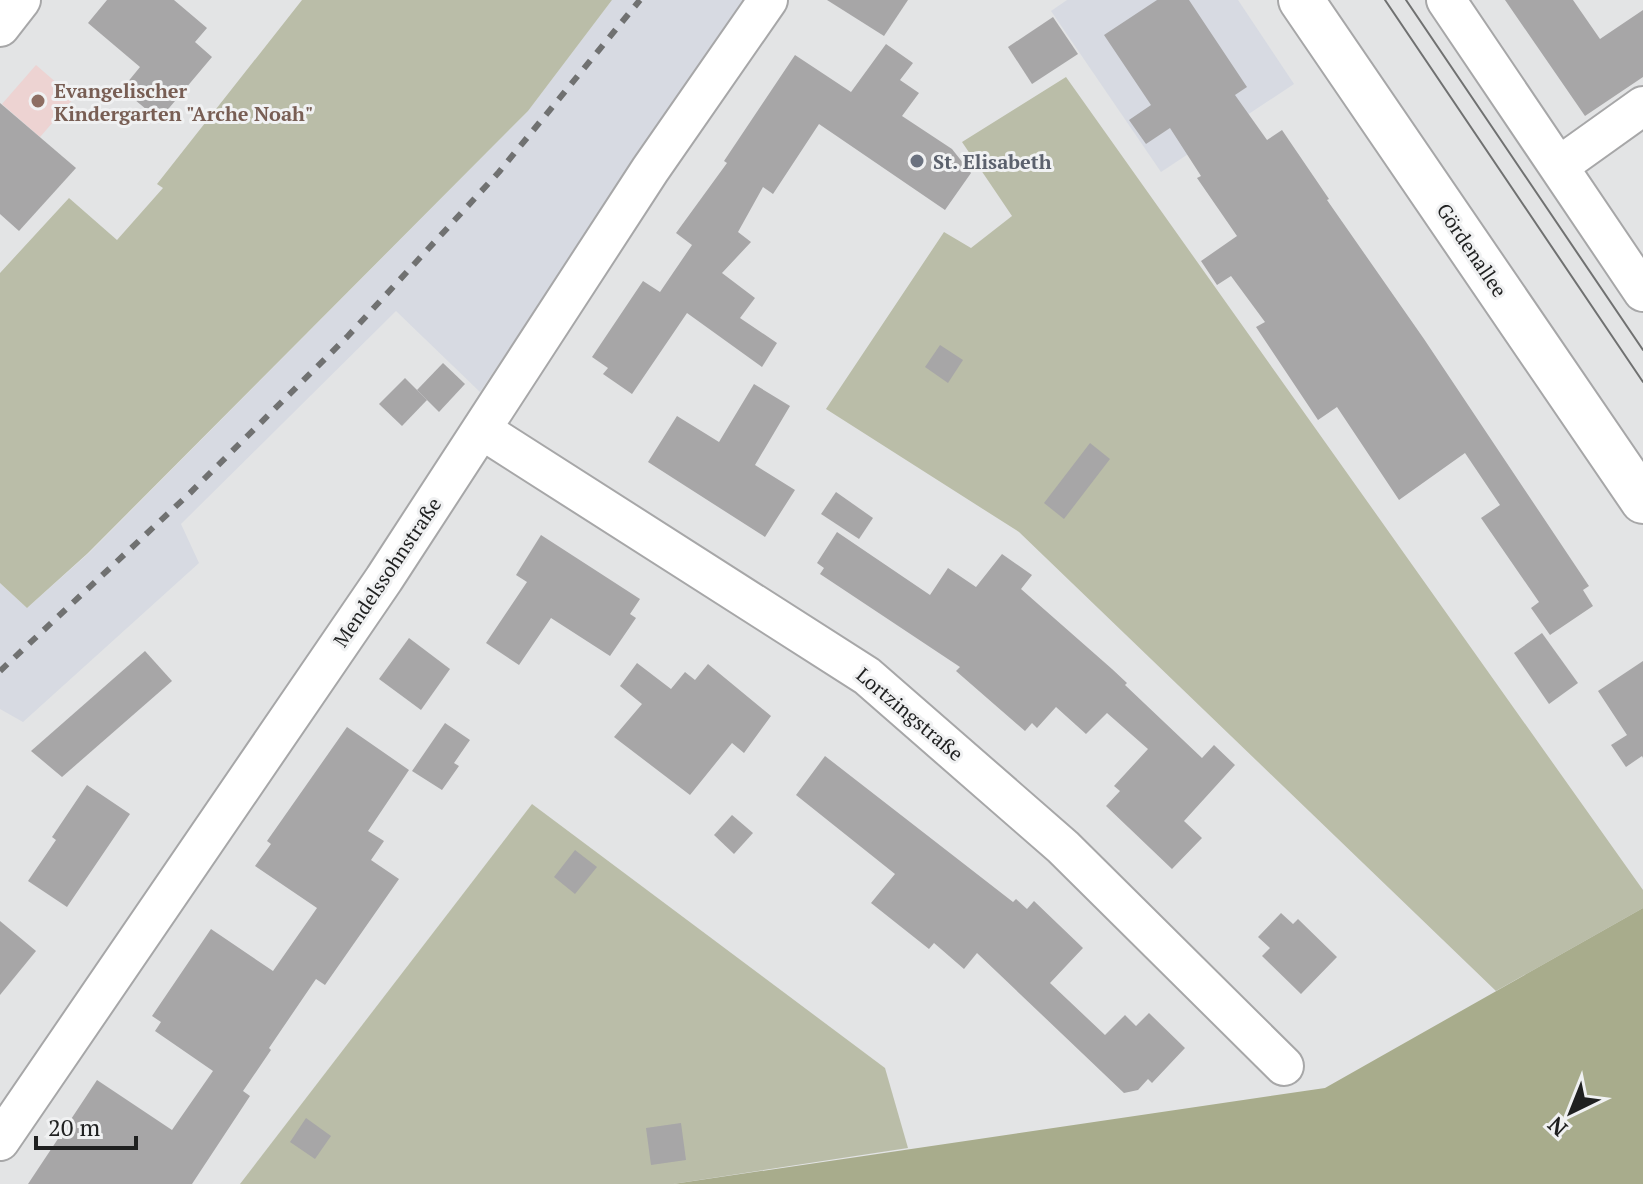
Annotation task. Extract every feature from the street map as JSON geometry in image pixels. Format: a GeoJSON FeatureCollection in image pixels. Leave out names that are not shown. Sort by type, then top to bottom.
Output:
{"type":"FeatureCollection","features":[{"type":"Feature","properties":{"kind":"street"},"geometry":{"type":"LineString","coordinates":[[0,27],[21,0]]}},
{"type":"Feature","properties":{"kind":"street","name":"Mendelssohnstraße"},"geometry":{"type":"LineString","coordinates":[[0,1141],[384,579],[650,170],[768,0]]}},
{"type":"Feature","properties":{"kind":"street","name":"Gördenallee"},"geometry":{"type":"LineString","coordinates":[[1301,0],[1643,501]]}},
{"type":"Feature","properties":{"kind":"street"},"geometry":{"type":"LineString","coordinates":[[1446,0],[1643,292]]}},
{"type":"Feature","properties":{"kind":"street"},"geometry":{"type":"LineString","coordinates":[[1559,166],[1643,106]]}},
{"type":"Feature","properties":{"kind":"street","name":"Lortzingstraße"},"geometry":{"type":"LineString","coordinates":[[482,430],[867,676],[1063,847],[1284,1066]]}},
{"type":"Feature","properties":{"kind":"shaded area"},"geometry":{"type":"Polygon","coordinates":[[[612,0],[743,0],[480,392],[396,311],[181,524],[199,563],[23,722],[0,709],[0,583],[27,608],[89,553],[528,111],[612,0]]]}},
{"type":"Feature","properties":{"kind":"shaded area"},"geometry":{"type":"Polygon","coordinates":[[[1067,0],[1238,0],[1294,84],[1161,172],[1051,11],[1067,0]]]}},
{"type":"Feature","properties":{"kind":"shaded area","name":"Evangelischer Kindergarten \"Arche Noah\""},"geometry":{"type":"Polygon","coordinates":[[[36,65],[74,98],[40,137],[2,104],[36,65]]]}},
{"type":"Feature","properties":{"kind":"green space"},"geometry":{"type":"Polygon","coordinates":[[[302,0],[612,0],[528,111],[88,553],[27,608],[0,583],[0,273],[69,198],[117,240],[163,188],[157,184],[302,0]]]}},
{"type":"Feature","properties":{"kind":"green space"},"geometry":{"type":"Polygon","coordinates":[[[1066,77],[1643,890],[1643,908],[1496,991],[1019,532],[826,409],[944,232],[971,248],[1012,216],[962,142],[1066,77]]]}},
{"type":"Feature","properties":{"kind":"green space"},"geometry":{"type":"Polygon","coordinates":[[[532,804],[885,1068],[908,1148],[673,1184],[240,1184],[532,804]]]}},
{"type":"Feature","properties":{"kind":"green space"},"geometry":{"type":"Polygon","coordinates":[[[1643,908],[1643,1184],[673,1184],[1325,1088],[1643,908]]]}},
{"type":"Feature","properties":{"kind":"building"},"geometry":{"type":"Polygon","coordinates":[[[107,0],[174,0],[207,28],[195,42],[212,57],[159,120],[122,89],[140,67],[88,23],[107,0]]]}},
{"type":"Feature","properties":{"kind":"building"},"geometry":{"type":"Polygon","coordinates":[[[827,0],[908,0],[884,36],[827,0]]]}},
{"type":"Feature","properties":{"kind":"building"},"geometry":{"type":"Polygon","coordinates":[[[1157,0],[1189,0],[1247,87],[1235,95],[1267,140],[1282,130],[1589,586],[1583,590],[1593,606],[1550,635],[1531,608],[1539,602],[1481,518],[1500,505],[1465,453],[1399,500],[1337,407],[1318,420],[1256,327],[1265,322],[1231,276],[1217,285],[1201,261],[1237,236],[1197,178],[1201,176],[1170,128],[1146,144],[1129,120],[1151,105],[1104,35],[1157,0]]]}},
{"type":"Feature","properties":{"kind":"building"},"geometry":{"type":"Polygon","coordinates":[[[1505,0],[1573,0],[1600,39],[1643,10],[1643,77],[1585,116],[1505,0]]]}},
{"type":"Feature","properties":{"kind":"building"},"geometry":{"type":"Polygon","coordinates":[[[1053,17],[1078,54],[1032,84],[1008,47],[1053,17]]]}},
{"type":"Feature","properties":{"kind":"building"},"geometry":{"type":"Polygon","coordinates":[[[886,44],[913,63],[900,80],[919,93],[902,116],[952,149],[971,173],[945,210],[819,124],[773,194],[763,187],[738,232],[751,242],[722,273],[755,298],[740,318],[777,343],[762,367],[687,313],[632,394],[603,374],[608,368],[592,357],[643,281],[660,292],[692,245],[676,233],[727,163],[724,161],[795,55],[851,92],[886,44]]]}},
{"type":"Feature","properties":{"kind":"building"},"geometry":{"type":"Polygon","coordinates":[[[0,103],[76,168],[19,231],[0,214],[0,103]]]}},
{"type":"Feature","properties":{"kind":"building"},"geometry":{"type":"Polygon","coordinates":[[[940,345],[963,360],[948,383],[925,367],[940,345]]]}},
{"type":"Feature","properties":{"kind":"building"},"geometry":{"type":"Polygon","coordinates":[[[443,363],[465,384],[439,412],[417,390],[443,363]]]}},
{"type":"Feature","properties":{"kind":"building"},"geometry":{"type":"Polygon","coordinates":[[[405,378],[427,400],[402,426],[379,404],[405,378]]]}},
{"type":"Feature","properties":{"kind":"building"},"geometry":{"type":"Polygon","coordinates":[[[754,384],[790,406],[755,465],[795,490],[765,537],[648,462],[677,416],[719,442],[754,384]]]}},
{"type":"Feature","properties":{"kind":"building"},"geometry":{"type":"Polygon","coordinates":[[[1090,443],[1110,459],[1064,519],[1044,503],[1090,443]]]}},
{"type":"Feature","properties":{"kind":"building"},"geometry":{"type":"Polygon","coordinates":[[[836,492],[873,518],[859,539],[821,514],[836,492]]]}},
{"type":"Feature","properties":{"kind":"building"},"geometry":{"type":"Polygon","coordinates":[[[837,532],[930,595],[948,568],[976,587],[1002,554],[1032,575],[1021,589],[1127,683],[1125,685],[1202,758],[1214,745],[1235,765],[1184,821],[1202,838],[1172,869],[1106,806],[1120,791],[1114,786],[1148,749],[1107,713],[1086,734],[1056,707],[1037,728],[1032,723],[1025,731],[956,671],[960,667],[820,574],[824,568],[817,563],[837,532]]]}},
{"type":"Feature","properties":{"kind":"building"},"geometry":{"type":"Polygon","coordinates":[[[541,535],[640,599],[630,614],[636,618],[610,656],[551,618],[519,665],[486,643],[527,582],[516,575],[541,535]]]}},
{"type":"Feature","properties":{"kind":"building"},"geometry":{"type":"Polygon","coordinates":[[[1542,633],[1578,683],[1549,704],[1514,653],[1542,633]]]}},
{"type":"Feature","properties":{"kind":"building"},"geometry":{"type":"Polygon","coordinates":[[[409,638],[450,669],[421,710],[379,679],[409,638]]]}},
{"type":"Feature","properties":{"kind":"building"},"geometry":{"type":"Polygon","coordinates":[[[145,651],[172,681],[62,777],[31,751],[145,651]]]}},
{"type":"Feature","properties":{"kind":"building"},"geometry":{"type":"Polygon","coordinates":[[[1643,661],[1643,758],[1626,767],[1611,745],[1627,735],[1598,691],[1643,661]]]}},
{"type":"Feature","properties":{"kind":"building"},"geometry":{"type":"Polygon","coordinates":[[[637,663],[671,689],[685,672],[695,680],[708,664],[771,716],[744,753],[732,743],[690,795],[614,737],[642,704],[620,686],[637,663]]]}},
{"type":"Feature","properties":{"kind":"building"},"geometry":{"type":"Polygon","coordinates":[[[445,723],[470,740],[454,763],[459,766],[442,790],[412,771],[445,723]]]}},
{"type":"Feature","properties":{"kind":"building"},"geometry":{"type":"Polygon","coordinates":[[[347,727],[409,770],[368,831],[384,841],[371,860],[399,879],[325,985],[316,979],[269,1048],[271,1050],[243,1091],[250,1096],[192,1184],[28,1184],[97,1080],[172,1130],[213,1071],[155,1031],[161,1022],[152,1016],[211,929],[273,971],[317,908],[255,866],[271,844],[267,841],[347,727]]]}},
{"type":"Feature","properties":{"kind":"building"},"geometry":{"type":"Polygon","coordinates":[[[825,756],[1013,902],[1016,899],[1027,909],[1034,901],[1083,948],[1050,983],[1105,1035],[1125,1015],[1136,1026],[1149,1013],[1185,1048],[1152,1083],[1148,1079],[1138,1090],[1124,1093],[977,953],[964,969],[934,943],[929,949],[871,903],[895,874],[796,795],[825,756]]]}},
{"type":"Feature","properties":{"kind":"building"},"geometry":{"type":"Polygon","coordinates":[[[87,785],[130,814],[67,907],[28,881],[56,840],[52,837],[87,785]]]}},
{"type":"Feature","properties":{"kind":"building"},"geometry":{"type":"Polygon","coordinates":[[[732,815],[753,833],[734,854],[714,835],[732,815]]]}},
{"type":"Feature","properties":{"kind":"building"},"geometry":{"type":"Polygon","coordinates":[[[575,850],[597,867],[575,894],[554,877],[575,850]]]}},
{"type":"Feature","properties":{"kind":"building"},"geometry":{"type":"Polygon","coordinates":[[[1281,913],[1293,924],[1298,919],[1337,957],[1301,994],[1262,956],[1270,948],[1258,937],[1281,913]]]}},
{"type":"Feature","properties":{"kind":"building"},"geometry":{"type":"Polygon","coordinates":[[[0,921],[36,951],[0,995],[0,921]]]}},
{"type":"Feature","properties":{"kind":"building"},"geometry":{"type":"Polygon","coordinates":[[[306,1118],[331,1136],[315,1159],[290,1142],[306,1118]]]}},
{"type":"Feature","properties":{"kind":"building"},"geometry":{"type":"Polygon","coordinates":[[[681,1123],[686,1160],[651,1165],[646,1128],[681,1123]]]}},
{"type":"Feature","properties":{"kind":"tram line"},"geometry":{"type":"LineString","coordinates":[[1385,0],[1643,382]]}},
{"type":"Feature","properties":{"kind":"tram line"},"geometry":{"type":"LineString","coordinates":[[1406,0],[1643,350]]}},
{"type":"Feature","properties":{"kind":"railway"},"geometry":{"type":"LineString","coordinates":[[0,671],[190,493],[347,337],[499,172],[640,0]]}},
{"type":"Feature","properties":{"kind":"place","name":"Evangelischer Kindergarten \"Arche Noah\""},"geometry":{"type":"Point","coordinates":[38,101]}},
{"type":"Feature","properties":{"kind":"place","name":"St. Elisabeth"},"geometry":{"type":"Point","coordinates":[917,161]}}]}
